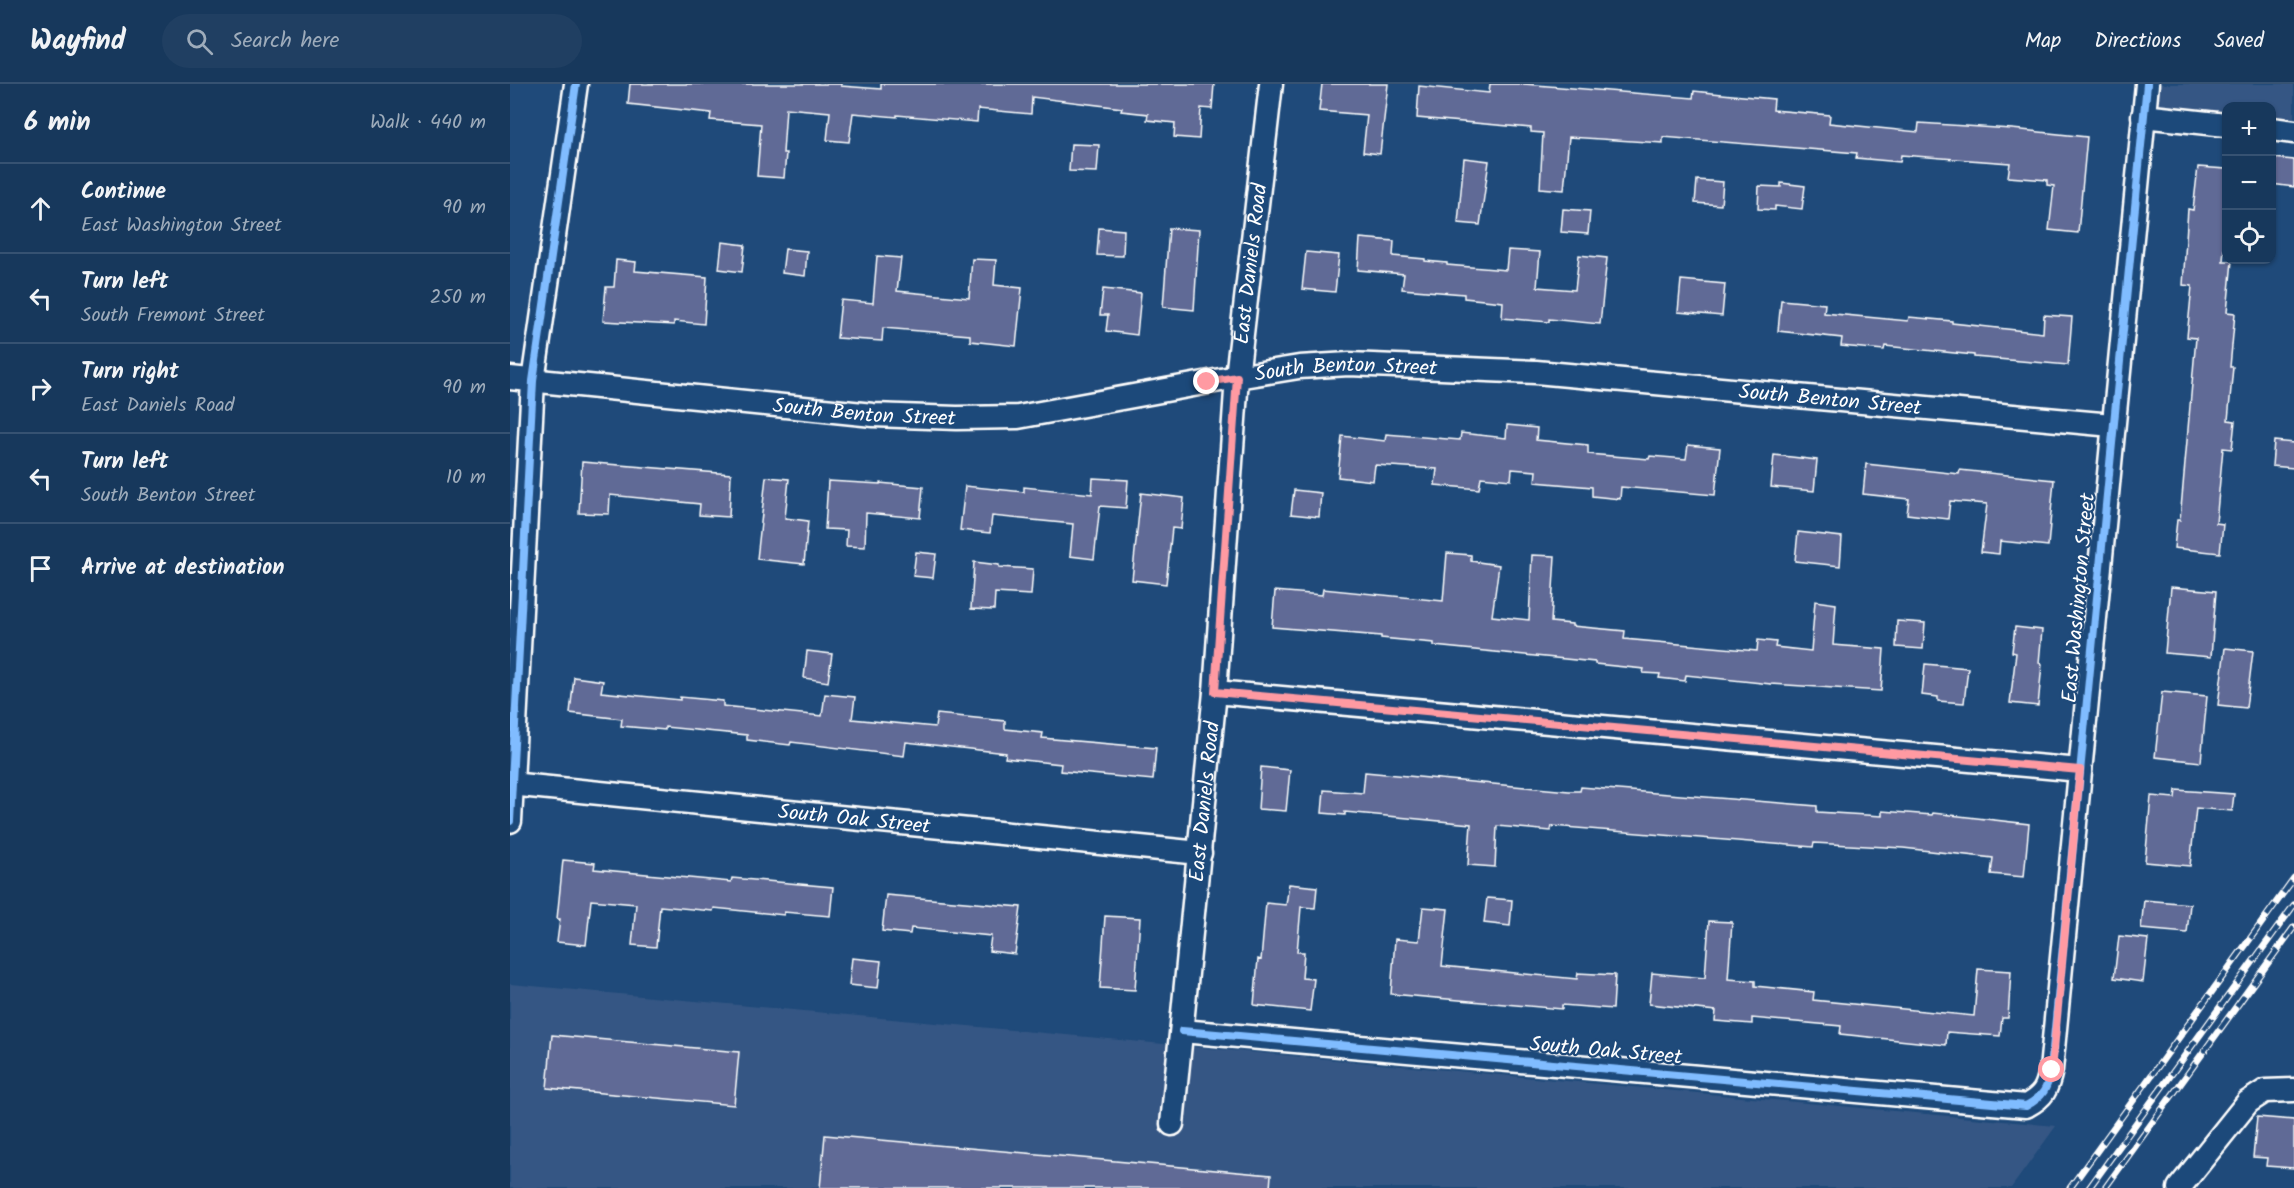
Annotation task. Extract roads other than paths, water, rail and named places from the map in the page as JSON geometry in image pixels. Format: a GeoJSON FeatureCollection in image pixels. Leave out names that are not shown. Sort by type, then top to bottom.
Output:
{"type":"FeatureCollection","features":[{"type":"Feature","properties":{"kind":"street"},"geometry":{"type":"LineString","coordinates":[[510,821],[533,381],[576,84]]}},
{"type":"Feature","properties":{"kind":"street","name":"East Daniels Road"},"geometry":{"type":"LineString","coordinates":[[1172,1124],[1215,692],[1237,377],[1271,84]]}},
{"type":"Feature","properties":{"kind":"street","name":"East Washington Street"},"geometry":{"type":"LineString","coordinates":[[2026,1106],[2041,1098],[2052,1070],[2146,84]]}},
{"type":"Feature","properties":{"kind":"street"},"geometry":{"type":"LineString","coordinates":[[2143,116],[2222,125]]}},
{"type":"Feature","properties":{"kind":"street"},"geometry":{"type":"LineString","coordinates":[[2276,130],[2294,132]]}},
{"type":"Feature","properties":{"kind":"street","name":"South Benton Street"},"geometry":{"type":"LineString","coordinates":[[510,378],[873,415],[967,418],[1018,417],[1299,367],[1349,364],[1453,367],[1548,373],[2112,425]]}},
{"type":"Feature","properties":{"kind":"street"},"geometry":{"type":"LineString","coordinates":[[1215,692],[2080,770]]}},
{"type":"Feature","properties":{"kind":"street","name":"South Oak Street"},"geometry":{"type":"LineString","coordinates":[[511,784],[1200,853]]}},
{"type":"Feature","properties":{"kind":"street","name":"South Oak Street"},"geometry":{"type":"LineString","coordinates":[[1182,1031],[2026,1106]]}},
{"type":"Feature","properties":{"kind":"street"},"geometry":{"type":"LineString","coordinates":[[2179,1188],[2248,1102],[2265,1091],[2294,1090]]}},
{"type":"Feature","properties":{"kind":"railway"},"geometry":{"type":"LineString","coordinates":[[2070,1188],[2294,878]]}},
{"type":"Feature","properties":{"kind":"railway"},"geometry":{"type":"LineString","coordinates":[[2089,1188],[2294,905]]}},
{"type":"Feature","properties":{"kind":"railway"},"geometry":{"type":"LineString","coordinates":[[2105,1188],[2294,927]]}}]}
